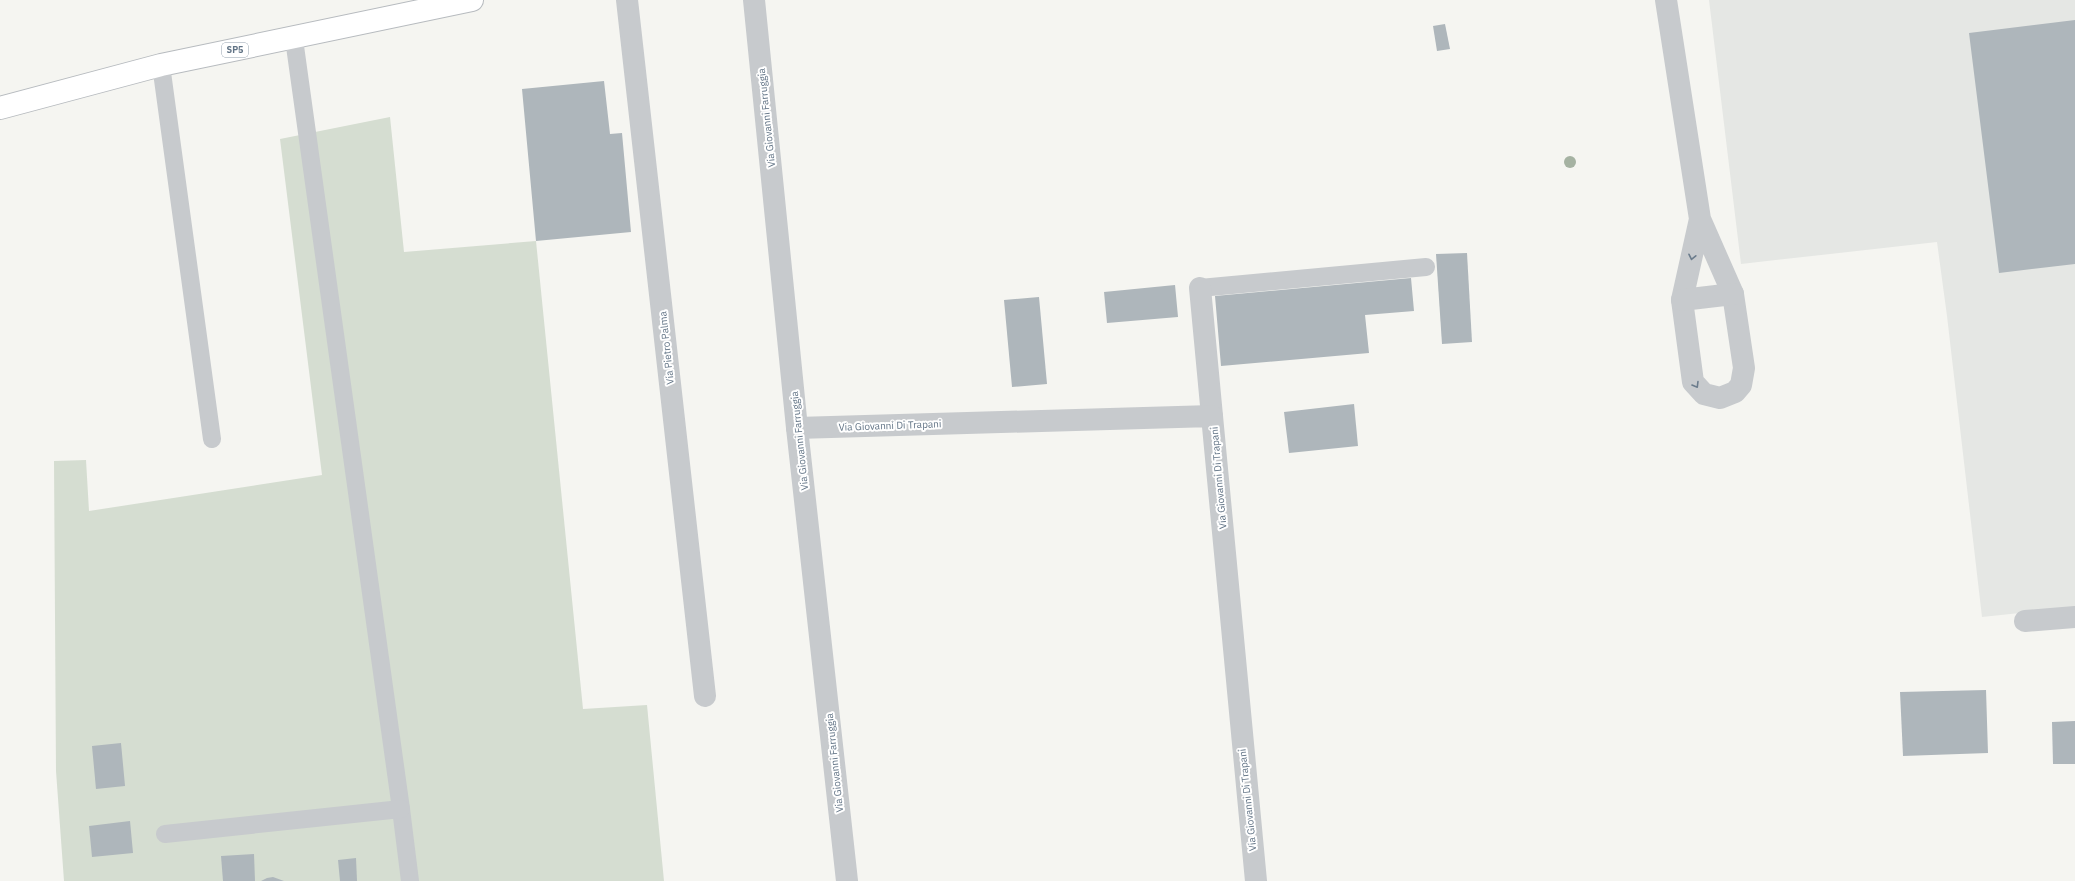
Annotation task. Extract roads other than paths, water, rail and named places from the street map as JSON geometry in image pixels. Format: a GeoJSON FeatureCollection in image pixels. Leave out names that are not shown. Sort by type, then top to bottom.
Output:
{"type":"FeatureCollection","features":[{"type":"Feature","properties":{"kind":"main road","name":"SP5"},"geometry":{"type":"LineString","coordinates":[[0,108],[161,65],[294,39],[472,0]]}},
{"type":"Feature","properties":{"kind":"street","name":"Via Pietro Palma"},"geometry":{"type":"LineString","coordinates":[[627,0],[705,696]]}},
{"type":"Feature","properties":{"kind":"street","name":"Via Giovanni Farruggia"},"geometry":{"type":"LineString","coordinates":[[754,0],[797,428],[847,881]]}},
{"type":"Feature","properties":{"kind":"street"},"geometry":{"type":"LineString","coordinates":[[1666,0],[1700,219],[1732,294],[1744,377],[1741,385],[1735,392],[1720,398],[1704,394],[1693,382],[1682,300],[1700,219]]}},
{"type":"Feature","properties":{"kind":"street"},"geometry":{"type":"LineString","coordinates":[[1200,288],[1212,416]]}},
{"type":"Feature","properties":{"kind":"street"},"geometry":{"type":"LineString","coordinates":[[1682,300],[1732,294]]}},
{"type":"Feature","properties":{"kind":"street","name":"Via Giovanni Di Trapani"},"geometry":{"type":"LineString","coordinates":[[797,428],[1212,416],[1256,881]]}},
{"type":"Feature","properties":{"kind":"street"},"geometry":{"type":"LineString","coordinates":[[2025,621],[2075,617]]}},
{"type":"Feature","properties":{"kind":"lane"},"geometry":{"type":"LineString","coordinates":[[294,39],[402,810],[410,881]]}},
{"type":"Feature","properties":{"kind":"lane"},"geometry":{"type":"LineString","coordinates":[[161,65],[212,439]]}},
{"type":"Feature","properties":{"kind":"lane"},"geometry":{"type":"LineString","coordinates":[[1200,288],[1426,267]]}},
{"type":"Feature","properties":{"kind":"lane"},"geometry":{"type":"LineString","coordinates":[[165,834],[402,810]]}}]}
